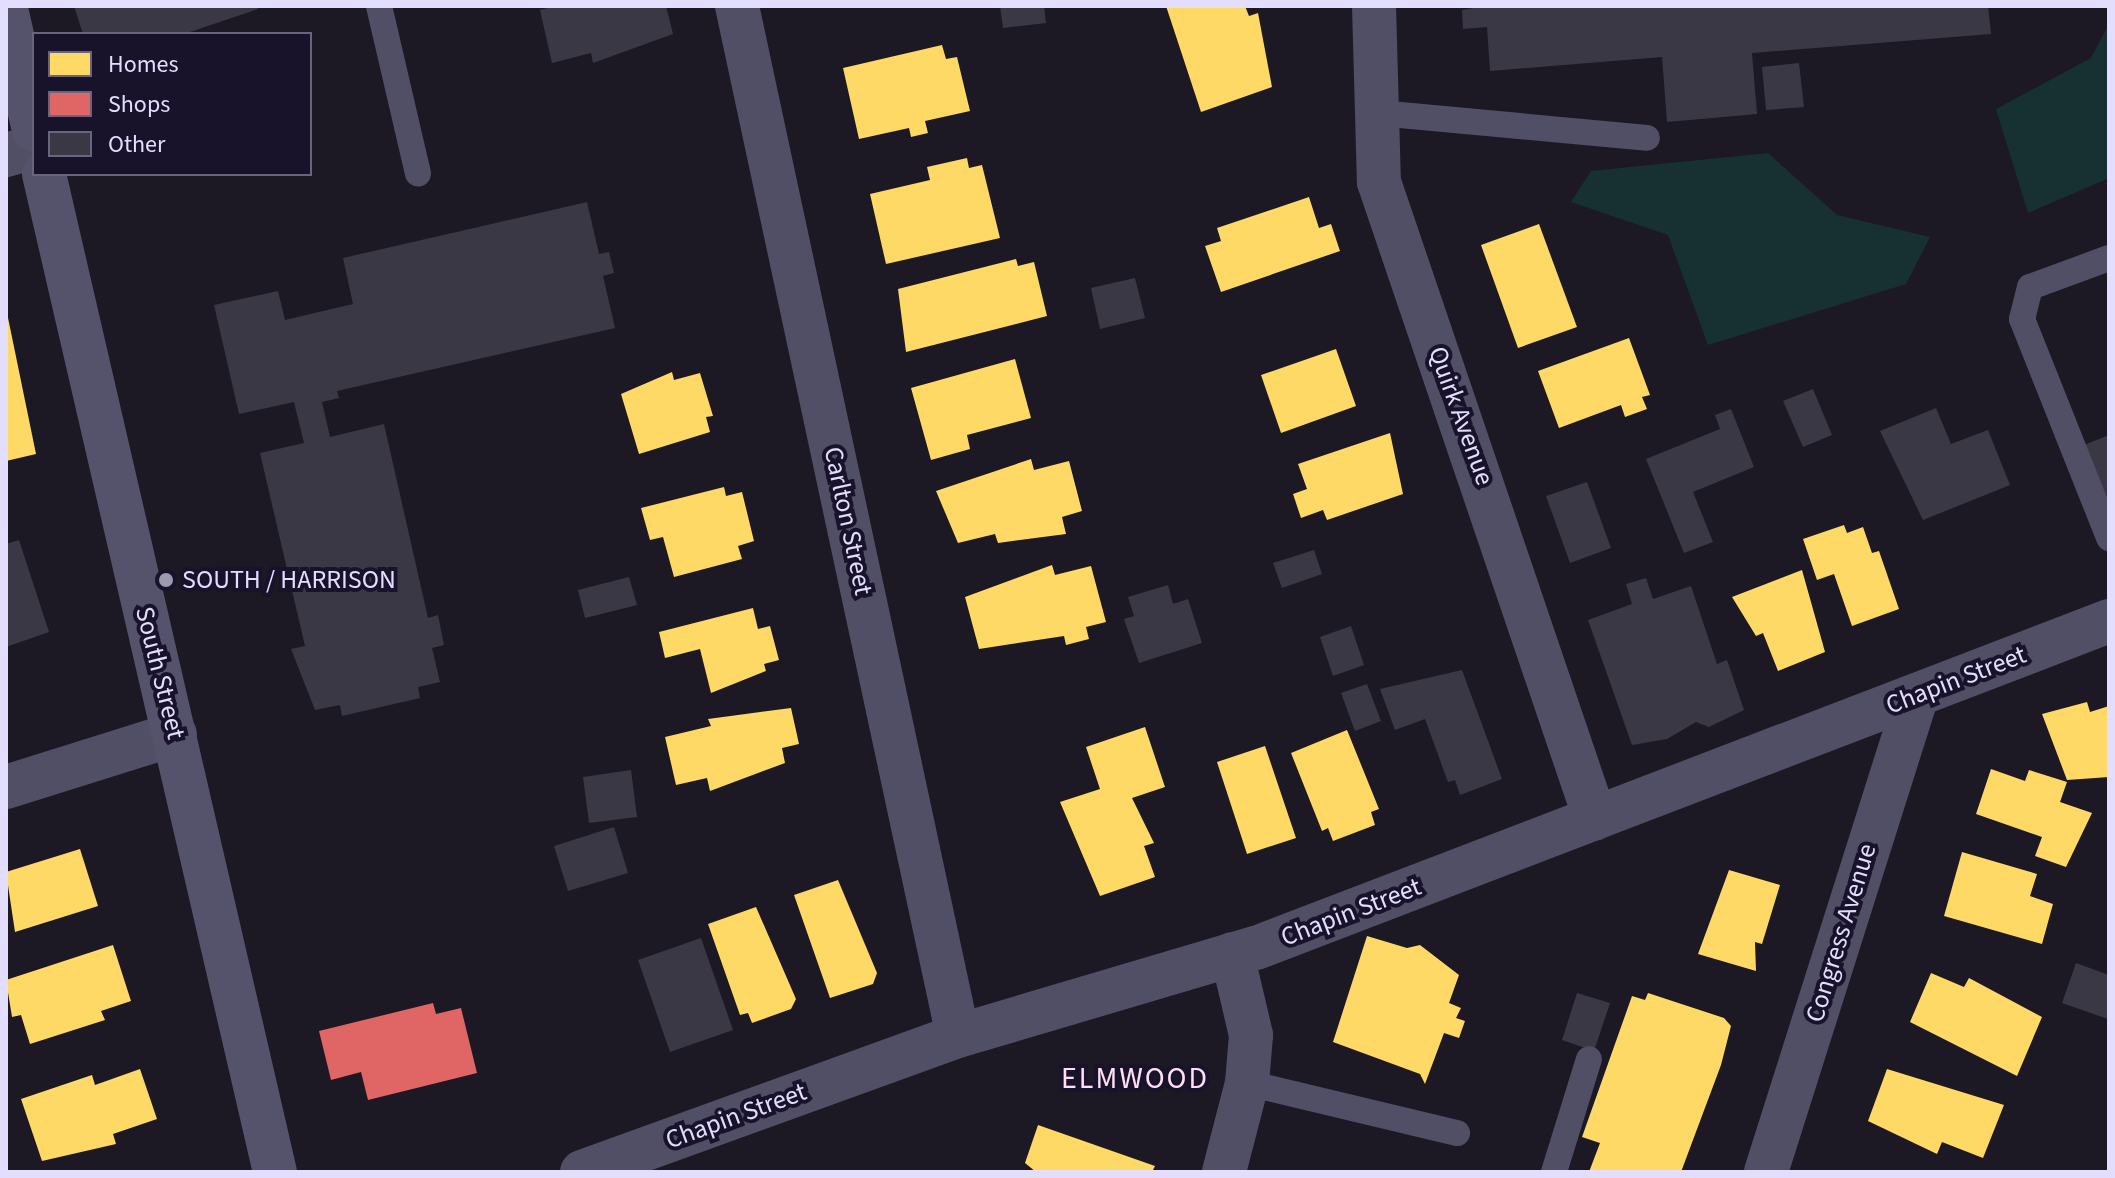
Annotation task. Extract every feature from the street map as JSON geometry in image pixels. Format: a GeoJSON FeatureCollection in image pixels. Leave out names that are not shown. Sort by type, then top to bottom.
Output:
{"type":"FeatureCollection","features":[{"type":"Feature","properties":{"kind":"main road"},"geometry":{"type":"LineString","coordinates":[[6,9],[32,121]]}},
{"type":"Feature","properties":{"kind":"main road","name":"South Street"},"geometry":{"type":"LineString","coordinates":[[44,176],[275,1172]]}},
{"type":"Feature","properties":{"kind":"street","name":"Carlton Street"},"geometry":{"type":"LineString","coordinates":[[737,6],[958,1036]]}},
{"type":"Feature","properties":{"kind":"street","name":"Quirk Avenue"},"geometry":{"type":"LineString","coordinates":[[1374,6],[1379,182],[1595,818]]}},
{"type":"Feature","properties":{"kind":"street"},"geometry":{"type":"LineString","coordinates":[[6,155],[32,148]]}},
{"type":"Feature","properties":{"kind":"street","name":"Chapin Street"},"geometry":{"type":"LineString","coordinates":[[582,1172],[958,1036],[1232,954],[2109,621]]}},
{"type":"Feature","properties":{"kind":"street","name":"Congress Avenue"},"geometry":{"type":"LineString","coordinates":[[1766,1172],[1917,695]]}},
{"type":"Feature","properties":{"kind":"street"},"geometry":{"type":"LineString","coordinates":[[6,787],[175,734]]}},
{"type":"Feature","properties":{"kind":"street"},"geometry":{"type":"LineString","coordinates":[[1224,1172],[1247,1083],[1251,1035],[1232,954]]}},
{"type":"Feature","properties":{"kind":"lane"},"geometry":{"type":"LineString","coordinates":[[379,6],[418,174]]}},
{"type":"Feature","properties":{"kind":"lane"},"geometry":{"type":"LineString","coordinates":[[1379,113],[1647,138]]}},
{"type":"Feature","properties":{"kind":"lane"},"geometry":{"type":"LineString","coordinates":[[2109,258],[2030,287],[2022,319],[2109,538]]}},
{"type":"Feature","properties":{"kind":"lane"},"geometry":{"type":"LineString","coordinates":[[1554,1172],[1589,1059]]}},
{"type":"Feature","properties":{"kind":"lane"},"geometry":{"type":"LineString","coordinates":[[1247,1083],[1457,1133]]}},
{"type":"Feature","properties":{"kind":"green space"},"geometry":{"type":"Polygon","coordinates":[[[2109,24],[2109,178],[2028,213],[1996,109],[2091,58],[2109,24]]]}},
{"type":"Feature","properties":{"kind":"green space"},"geometry":{"type":"Polygon","coordinates":[[[1768,153],[1837,215],[1930,237],[1906,284],[1708,345],[1668,235],[1571,202],[1591,171],[1768,153]]]}},
{"type":"Feature","properties":{"kind":"building: Homes"},"geometry":{"type":"Polygon","coordinates":[[[1166,6],[1245,6],[1249,16],[1258,13],[1272,87],[1201,112],[1166,6]]]}},
{"type":"Feature","properties":{"kind":"building: Homes"},"geometry":{"type":"Polygon","coordinates":[[[942,45],[946,59],[957,57],[970,111],[925,121],[928,133],[911,137],[909,128],[859,139],[843,68],[942,45]]]}},
{"type":"Feature","properties":{"kind":"building: Homes"},"geometry":{"type":"Polygon","coordinates":[[[967,158],[969,168],[982,165],[1000,238],[886,264],[870,194],[930,180],[927,167],[967,158]]]}},
{"type":"Feature","properties":{"kind":"building: Homes"},"geometry":{"type":"Polygon","coordinates":[[[1309,197],[1319,228],[1331,224],[1340,251],[1221,292],[1205,246],[1221,241],[1217,228],[1309,197]]]}},
{"type":"Feature","properties":{"kind":"building: Homes"},"geometry":{"type":"Polygon","coordinates":[[[1539,224],[1577,327],[1518,348],[1481,245],[1539,224]]]}},
{"type":"Feature","properties":{"kind":"building: Homes"},"geometry":{"type":"Polygon","coordinates":[[[1016,259],[1018,266],[1034,262],[1047,316],[906,352],[898,289],[1016,259]]]}},
{"type":"Feature","properties":{"kind":"building: Homes"},"geometry":{"type":"Polygon","coordinates":[[[6,308],[36,454],[6,461],[6,308]]]}},
{"type":"Feature","properties":{"kind":"building: Homes"},"geometry":{"type":"Polygon","coordinates":[[[1629,338],[1650,395],[1642,397],[1647,409],[1625,417],[1621,405],[1559,428],[1538,371],[1629,338]]]}},
{"type":"Feature","properties":{"kind":"building: Homes"},"geometry":{"type":"Polygon","coordinates":[[[1336,349],[1356,406],[1281,433],[1261,375],[1336,349]]]}},
{"type":"Feature","properties":{"kind":"building: Homes"},"geometry":{"type":"Polygon","coordinates":[[[1015,359],[1031,418],[967,435],[970,449],[931,460],[911,388],[1015,359]]]}},
{"type":"Feature","properties":{"kind":"building: Homes"},"geometry":{"type":"Polygon","coordinates":[[[672,372],[674,380],[700,373],[713,416],[706,417],[710,432],[639,454],[621,394],[672,372]]]}},
{"type":"Feature","properties":{"kind":"building: Homes"},"geometry":{"type":"Polygon","coordinates":[[[1390,433],[1403,494],[1327,520],[1323,510],[1301,518],[1293,494],[1307,489],[1298,464],[1390,433]]]}},
{"type":"Feature","properties":{"kind":"building: Homes"},"geometry":{"type":"Polygon","coordinates":[[[1031,459],[1034,470],[1069,461],[1082,511],[1062,517],[1066,534],[998,543],[995,534],[958,543],[936,491],[1031,459]]]}},
{"type":"Feature","properties":{"kind":"building: Homes"},"geometry":{"type":"Polygon","coordinates":[[[724,487],[726,496],[742,492],[754,541],[738,546],[742,559],[674,577],[663,537],[650,540],[641,508],[724,487]]]}},
{"type":"Feature","properties":{"kind":"building: Homes"},"geometry":{"type":"Polygon","coordinates":[[[1844,525],[1847,533],[1863,527],[1872,553],[1879,551],[1899,609],[1852,626],[1834,574],[1817,580],[1803,539],[1844,525]]]}},
{"type":"Feature","properties":{"kind":"building: Homes"},"geometry":{"type":"Polygon","coordinates":[[[1052,565],[1055,575],[1091,566],[1106,622],[1086,627],[1089,639],[1066,645],[1064,636],[979,649],[965,597],[1052,565]]]}},
{"type":"Feature","properties":{"kind":"building: Homes"},"geometry":{"type":"Polygon","coordinates":[[[1802,570],[1825,652],[1778,671],[1763,633],[1756,636],[1732,597],[1802,570]]]}},
{"type":"Feature","properties":{"kind":"building: Homes"},"geometry":{"type":"Polygon","coordinates":[[[753,608],[758,629],[770,626],[779,660],[764,664],[766,671],[711,693],[700,649],[665,658],[659,632],[753,608]]]}},
{"type":"Feature","properties":{"kind":"building: Homes"},"geometry":{"type":"Polygon","coordinates":[[[2087,702],[2090,712],[2109,706],[2109,777],[2067,780],[2042,714],[2087,702]]]}},
{"type":"Feature","properties":{"kind":"building: Homes"},"geometry":{"type":"Polygon","coordinates":[[[791,708],[799,744],[782,748],[785,763],[710,791],[707,778],[676,785],[665,737],[711,726],[708,719],[791,708]]]}},
{"type":"Feature","properties":{"kind":"building: Homes"},"geometry":{"type":"Polygon","coordinates":[[[1145,727],[1165,787],[1132,798],[1154,843],[1144,846],[1155,877],[1100,896],[1060,802],[1100,789],[1086,747],[1145,727]]]}},
{"type":"Feature","properties":{"kind":"building: Homes"},"geometry":{"type":"Polygon","coordinates":[[[1347,730],[1379,809],[1371,812],[1375,825],[1333,841],[1328,828],[1322,831],[1291,753],[1347,730]]]}},
{"type":"Feature","properties":{"kind":"building: Homes"},"geometry":{"type":"Polygon","coordinates":[[[1265,746],[1296,838],[1247,854],[1217,762],[1265,746]]]}},
{"type":"Feature","properties":{"kind":"building: Homes"},"geometry":{"type":"Polygon","coordinates":[[[1991,769],[2025,781],[2029,770],[2067,782],[2060,802],[2092,813],[2066,867],[2035,856],[2042,837],[1976,814],[1991,769]]]}},
{"type":"Feature","properties":{"kind":"building: Homes"},"geometry":{"type":"Polygon","coordinates":[[[80,849],[98,906],[15,932],[6,872],[80,849]]]}},
{"type":"Feature","properties":{"kind":"building: Homes"},"geometry":{"type":"Polygon","coordinates":[[[1962,852],[2037,874],[2030,896],[2053,904],[2042,944],[1944,916],[1962,852]]]}},
{"type":"Feature","properties":{"kind":"building: Homes"},"geometry":{"type":"Polygon","coordinates":[[[1729,870],[1780,885],[1762,944],[1755,942],[1756,971],[1698,954],[1729,870]]]}},
{"type":"Feature","properties":{"kind":"building: Homes"},"geometry":{"type":"Polygon","coordinates":[[[838,880],[877,973],[873,984],[830,998],[794,895],[838,880]]]}},
{"type":"Feature","properties":{"kind":"building: Homes"},"geometry":{"type":"Polygon","coordinates":[[[756,907],[796,999],[791,1009],[752,1023],[748,1013],[740,1015],[708,924],[756,907]]]}},
{"type":"Feature","properties":{"kind":"building: Homes"},"geometry":{"type":"Polygon","coordinates":[[[1367,936],[1407,948],[1420,945],[1459,975],[1449,1003],[1461,1008],[1456,1018],[1465,1021],[1459,1038],[1444,1033],[1425,1084],[1420,1074],[1333,1042],[1367,936]]]}},
{"type":"Feature","properties":{"kind":"building: Homes"},"geometry":{"type":"Polygon","coordinates":[[[113,945],[131,1001],[101,1011],[105,1020],[30,1044],[21,1015],[12,1017],[6,980],[113,945]]]}},
{"type":"Feature","properties":{"kind":"building: Homes"},"geometry":{"type":"Polygon","coordinates":[[[1931,973],[1964,987],[1969,978],[2042,1017],[2017,1076],[1910,1022],[1931,973]]]}},
{"type":"Feature","properties":{"kind":"building: Homes"},"geometry":{"type":"Polygon","coordinates":[[[1648,993],[1724,1018],[1731,1026],[1721,1065],[1681,1172],[1589,1172],[1600,1143],[1582,1137],[1632,996],[1645,1000],[1648,993]]]}},
{"type":"Feature","properties":{"kind":"building: Homes"},"geometry":{"type":"Polygon","coordinates":[[[140,1069],[157,1119],[113,1134],[116,1144],[42,1161],[21,1099],[92,1075],[95,1085],[140,1069]]]}},
{"type":"Feature","properties":{"kind":"building: Homes"},"geometry":{"type":"Polygon","coordinates":[[[1887,1069],[2004,1105],[1983,1158],[1942,1142],[1937,1154],[1868,1121],[1887,1069]]]}},
{"type":"Feature","properties":{"kind":"building: Homes"},"geometry":{"type":"Polygon","coordinates":[[[1038,1125],[1155,1166],[1152,1172],[1036,1172],[1025,1163],[1038,1125]]]}},
{"type":"Feature","properties":{"kind":"building: Shops"},"geometry":{"type":"Polygon","coordinates":[[[433,1003],[436,1014],[461,1008],[477,1073],[368,1100],[361,1072],[331,1080],[319,1031],[433,1003]]]}},
{"type":"Feature","properties":{"kind":"building: Other"},"geometry":{"type":"Polygon","coordinates":[[[74,6],[257,6],[258,9],[190,32],[82,32],[74,6]]]}},
{"type":"Feature","properties":{"kind":"building: Other"},"geometry":{"type":"Polygon","coordinates":[[[555,6],[666,6],[673,34],[593,63],[591,53],[552,63],[540,10],[555,6]]]}},
{"type":"Feature","properties":{"kind":"building: Other"},"geometry":{"type":"Polygon","coordinates":[[[1000,6],[1044,6],[1046,23],[1003,28],[1000,6]]]}},
{"type":"Feature","properties":{"kind":"building: Other"},"geometry":{"type":"Polygon","coordinates":[[[1485,6],[1988,6],[1991,34],[1752,53],[1757,114],[1667,122],[1662,57],[1490,71],[1487,27],[1463,29],[1462,10],[1485,6]]]}},
{"type":"Feature","properties":{"kind":"building: Other"},"geometry":{"type":"Polygon","coordinates":[[[1799,63],[1804,107],[1766,110],[1762,67],[1799,63]]]}},
{"type":"Feature","properties":{"kind":"building: Other"},"geometry":{"type":"Polygon","coordinates":[[[587,202],[599,254],[609,252],[614,273],[603,276],[615,328],[337,391],[339,398],[322,402],[330,437],[384,424],[428,618],[438,615],[444,645],[432,648],[440,682],[418,687],[420,698],[342,716],[340,705],[315,710],[291,649],[305,646],[260,453],[304,443],[294,402],[239,414],[214,305],[278,291],[285,320],[353,304],[343,258],[587,202]]]}},
{"type":"Feature","properties":{"kind":"building: Other"},"geometry":{"type":"Polygon","coordinates":[[[1135,278],[1145,318],[1100,329],[1091,288],[1135,278]]]}},
{"type":"Feature","properties":{"kind":"building: Other"},"geometry":{"type":"Polygon","coordinates":[[[1813,389],[1832,435],[1803,447],[1783,401],[1813,389]]]}},
{"type":"Feature","properties":{"kind":"building: Other"},"geometry":{"type":"Polygon","coordinates":[[[1936,408],[1951,444],[1988,430],[2010,485],[1923,520],[1880,431],[1936,408]]]}},
{"type":"Feature","properties":{"kind":"building: Other"},"geometry":{"type":"Polygon","coordinates":[[[1731,409],[1754,467],[1693,492],[1713,542],[1684,553],[1646,459],[1720,429],[1715,415],[1731,409]]]}},
{"type":"Feature","properties":{"kind":"building: Other"},"geometry":{"type":"Polygon","coordinates":[[[2109,435],[2109,513],[2084,445],[2109,435]]]}},
{"type":"Feature","properties":{"kind":"building: Other"},"geometry":{"type":"Polygon","coordinates":[[[1587,482],[1611,548],[1570,563],[1546,496],[1587,482]]]}},
{"type":"Feature","properties":{"kind":"building: Other"},"geometry":{"type":"Polygon","coordinates":[[[19,540],[49,632],[6,647],[6,544],[19,540]]]}},
{"type":"Feature","properties":{"kind":"building: Other"},"geometry":{"type":"Polygon","coordinates":[[[1314,550],[1322,574],[1282,588],[1273,563],[1314,550]]]}},
{"type":"Feature","properties":{"kind":"building: Other"},"geometry":{"type":"Polygon","coordinates":[[[629,577],[637,605],[585,618],[578,590],[629,577]]]}},
{"type":"Feature","properties":{"kind":"building: Other"},"geometry":{"type":"Polygon","coordinates":[[[1646,578],[1653,599],[1691,586],[1717,664],[1727,660],[1744,710],[1709,727],[1696,722],[1667,739],[1632,745],[1588,620],[1632,604],[1626,584],[1646,578]]]}},
{"type":"Feature","properties":{"kind":"building: Other"},"geometry":{"type":"Polygon","coordinates":[[[1168,585],[1173,604],[1188,599],[1202,643],[1139,663],[1124,619],[1134,616],[1128,597],[1168,585]]]}},
{"type":"Feature","properties":{"kind":"building: Other"},"geometry":{"type":"Polygon","coordinates":[[[1351,626],[1364,665],[1333,676],[1320,637],[1351,626]]]}},
{"type":"Feature","properties":{"kind":"building: Other"},"geometry":{"type":"Polygon","coordinates":[[[1462,670],[1502,779],[1460,795],[1455,780],[1448,782],[1425,719],[1395,730],[1380,689],[1462,670]]]}},
{"type":"Feature","properties":{"kind":"building: Other"},"geometry":{"type":"Polygon","coordinates":[[[1367,684],[1381,721],[1355,731],[1341,693],[1367,684]]]}},
{"type":"Feature","properties":{"kind":"building: Other"},"geometry":{"type":"Polygon","coordinates":[[[631,770],[637,817],[589,823],[583,777],[631,770]]]}},
{"type":"Feature","properties":{"kind":"building: Other"},"geometry":{"type":"Polygon","coordinates":[[[614,827],[628,873],[568,891],[554,846],[614,827]]]}},
{"type":"Feature","properties":{"kind":"building: Other"},"geometry":{"type":"Polygon","coordinates":[[[701,938],[733,1030],[670,1052],[638,960],[701,938]]]}},
{"type":"Feature","properties":{"kind":"building: Other"},"geometry":{"type":"Polygon","coordinates":[[[2076,963],[2109,975],[2108,1019],[2062,1003],[2076,963]]]}},
{"type":"Feature","properties":{"kind":"building: Other"},"geometry":{"type":"Polygon","coordinates":[[[1577,993],[1610,1003],[1594,1051],[1562,1040],[1577,993]]]}},
{"type":"Feature","properties":{"kind":"place","name":"SOUTH / HARRISON"},"geometry":{"type":"Point","coordinates":[166,580]}},
{"type":"Feature","properties":{"kind":"district","name":"ELMWOOD"},"geometry":{"type":"Point","coordinates":[1135,1079]}}]}
